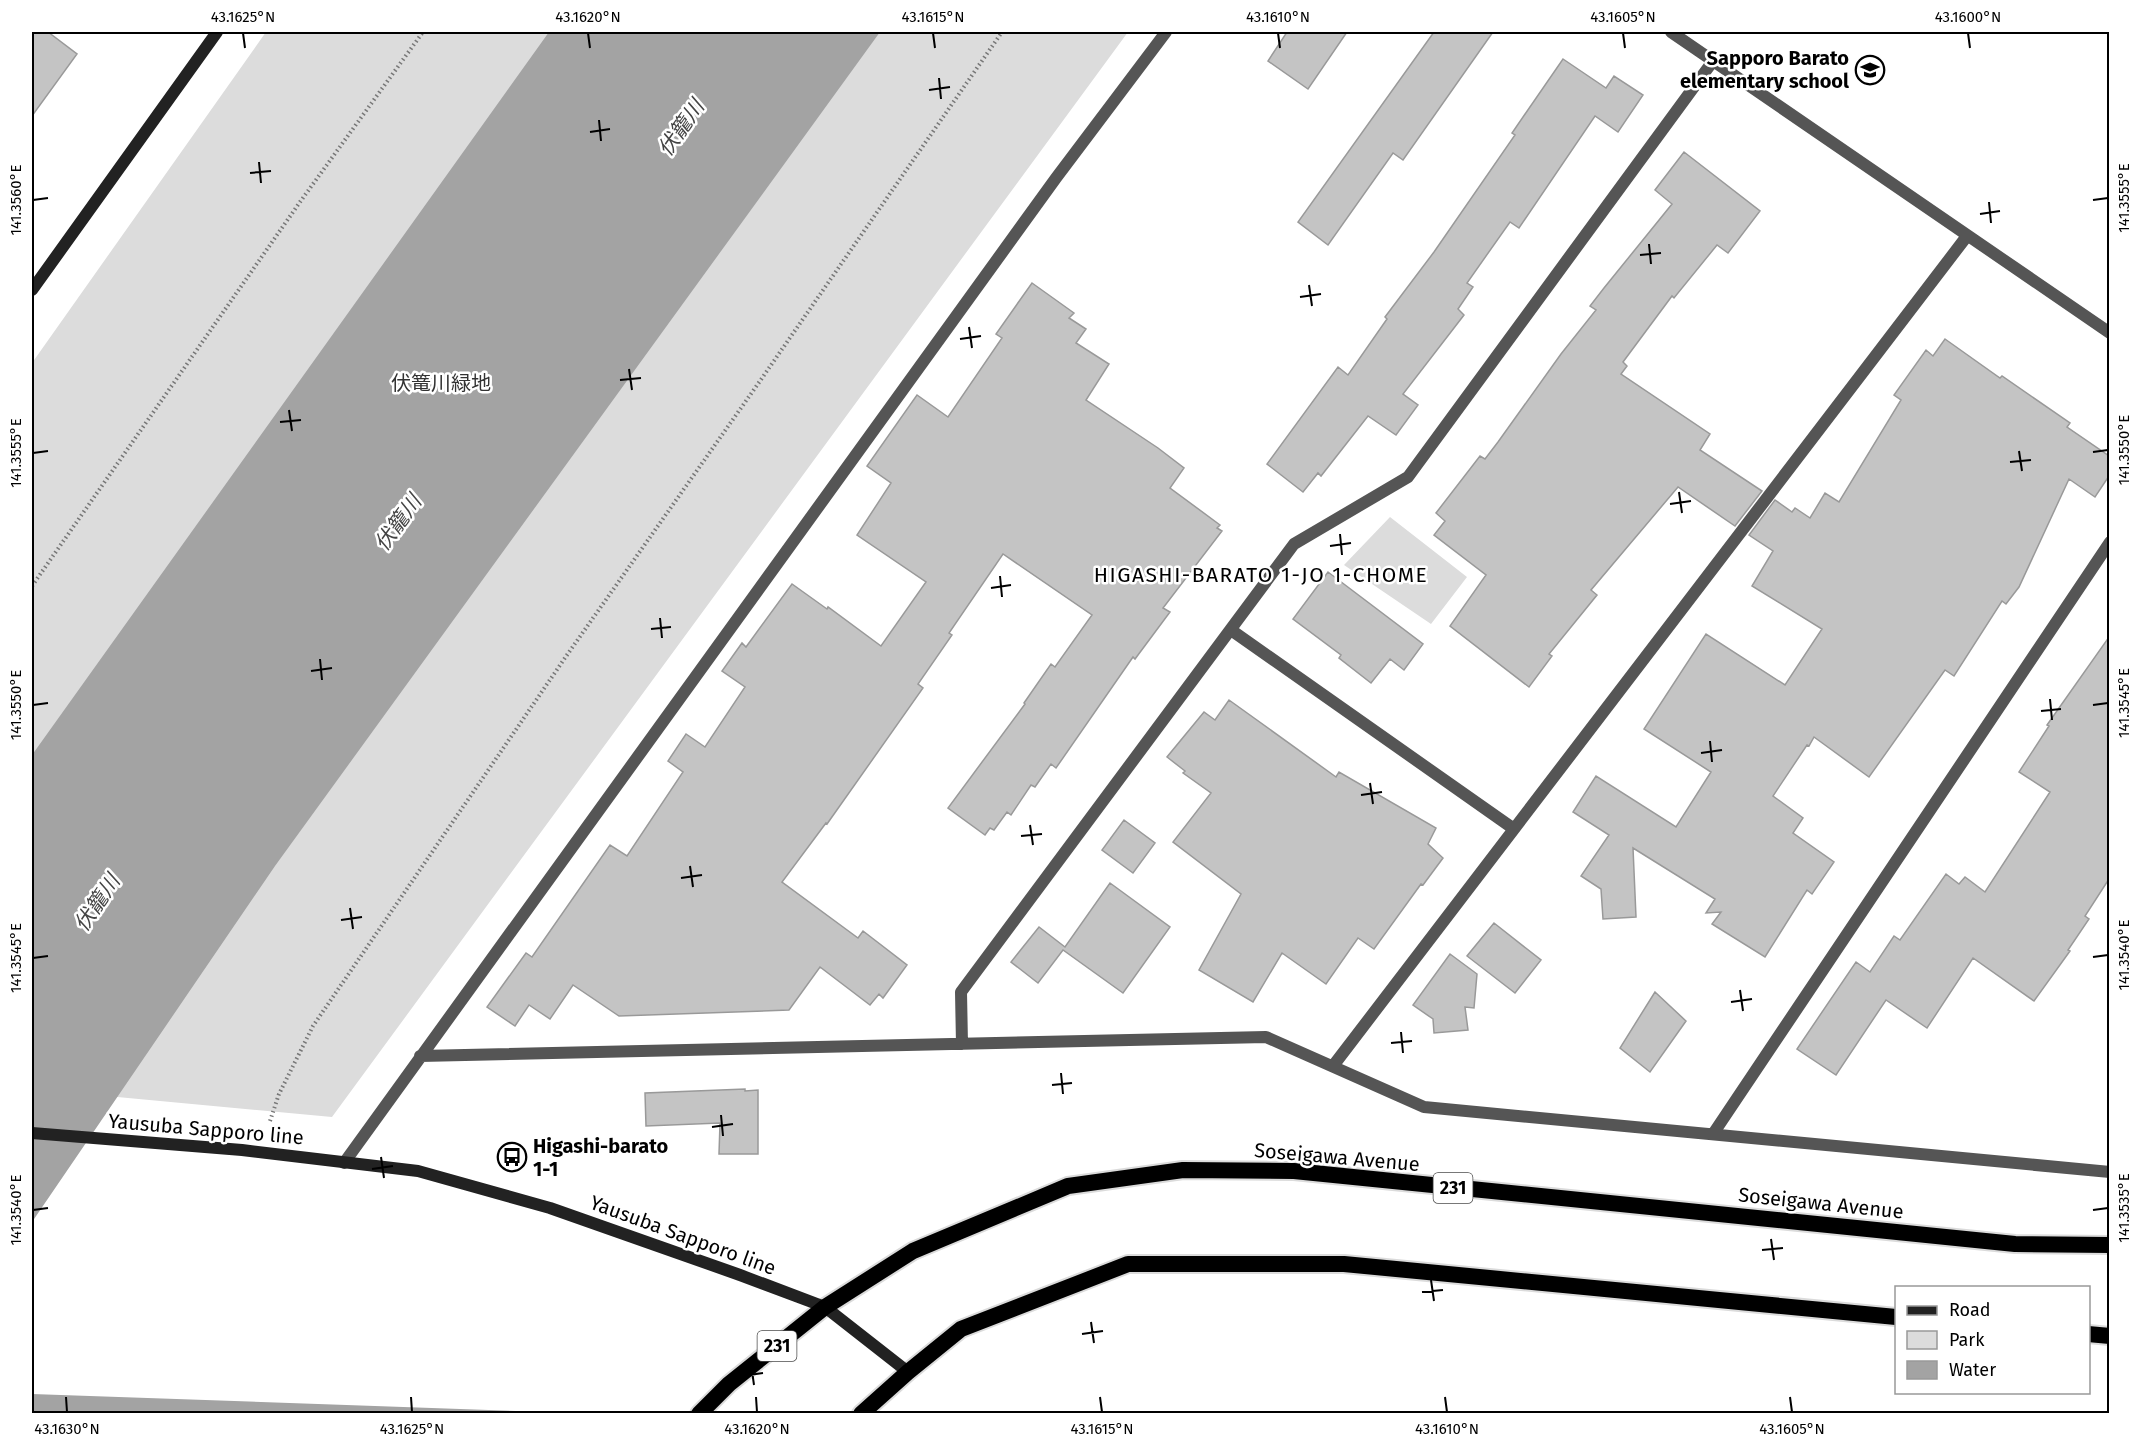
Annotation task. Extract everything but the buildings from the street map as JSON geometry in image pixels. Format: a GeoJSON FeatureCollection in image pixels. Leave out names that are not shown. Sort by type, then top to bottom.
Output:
{"type":"FeatureCollection","features":[{"type":"Feature","properties":{"kind":"highway","name":"Soseigawa Avenue"},"geometry":{"type":"LineString","coordinates":[[699,1413],[729,1384],[825,1307],[913,1251],[1068,1186],[1183,1170],[1294,1171],[2014,1244],[2109,1245]]}},
{"type":"Feature","properties":{"kind":"highway"},"geometry":{"type":"LineString","coordinates":[[861,1413],[961,1329],[1128,1264],[1344,1264],[1895,1317]]}},
{"type":"Feature","properties":{"kind":"highway"},"geometry":{"type":"LineString","coordinates":[[2090,1334],[2109,1336]]}},
{"type":"Feature","properties":{"kind":"main road"},"geometry":{"type":"LineString","coordinates":[[32,290],[217,32]]}},
{"type":"Feature","properties":{"kind":"main road","name":"Yausuba Sapporo line"},"geometry":{"type":"LineString","coordinates":[[32,1133],[242,1150],[418,1172],[550,1208],[825,1307],[908,1372]]}},
{"type":"Feature","properties":{"kind":"street"},"geometry":{"type":"LineString","coordinates":[[344,1163],[1056,178],[1167,32]]}},
{"type":"Feature","properties":{"kind":"street"},"geometry":{"type":"LineString","coordinates":[[1671,32],[2109,333]]}},
{"type":"Feature","properties":{"kind":"street"},"geometry":{"type":"LineString","coordinates":[[962,1044],[961,992],[1294,544],[1408,477],[1713,61]]}},
{"type":"Feature","properties":{"kind":"street"},"geometry":{"type":"LineString","coordinates":[[1333,1066],[1967,236]]}},
{"type":"Feature","properties":{"kind":"street"},"geometry":{"type":"LineString","coordinates":[[1713,1134],[2109,542]]}},
{"type":"Feature","properties":{"kind":"street"},"geometry":{"type":"LineString","coordinates":[[1230,630],[1514,829]]}},
{"type":"Feature","properties":{"kind":"street"},"geometry":{"type":"LineString","coordinates":[[420,1056],[1266,1036],[1424,1107],[2109,1172]]}},
{"type":"Feature","properties":{"kind":"path"},"geometry":{"type":"LineString","coordinates":[[32,586],[300,202],[423,32]]}},
{"type":"Feature","properties":{"kind":"path"},"geometry":{"type":"LineString","coordinates":[[270,1120],[279,1094],[313,1026],[567,655],[754,391],[1002,32]]}},
{"type":"Feature","properties":{"kind":"green space","name":"伏篭川緑地"},"geometry":{"type":"Polygon","coordinates":[[[266,32],[1128,32],[332,1117],[32,1089],[32,363],[266,32]]]}},
{"type":"Feature","properties":{"kind":"green space"},"geometry":{"type":"Polygon","coordinates":[[[1390,517],[1467,577],[1431,624],[1344,565],[1390,517]]]}},
{"type":"Feature","properties":{"kind":"water","name":"伏籠川"},"geometry":{"type":"Polygon","coordinates":[[[549,32],[880,32],[275,866],[32,1222],[32,755],[549,32]]]}},
{"type":"Feature","properties":{"kind":"water"},"geometry":{"type":"Polygon","coordinates":[[[32,1394],[574,1413],[32,1414],[32,1394]]]}},
{"type":"Feature","properties":{"kind":"place","name":"Sapporo Barato elementary school"},"geometry":{"type":"Point","coordinates":[1870,70]}},
{"type":"Feature","properties":{"kind":"place","name":"Higashi-barato 1-1"},"geometry":{"type":"Point","coordinates":[512,1157]}},
{"type":"Feature","properties":{"kind":"district","name":"HIGASHI-BARATO 1-JO 1-CHOME"},"geometry":{"type":"Point","coordinates":[1261,575]}}]}
